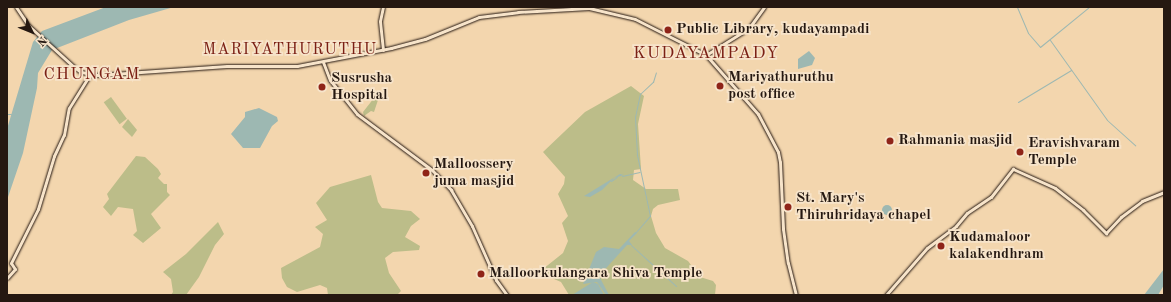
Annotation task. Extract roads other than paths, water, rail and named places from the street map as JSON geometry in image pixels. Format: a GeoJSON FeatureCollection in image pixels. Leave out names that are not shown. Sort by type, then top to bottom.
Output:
{"type":"FeatureCollection","features":[{"type":"Feature","properties":{"kind":"main road"},"geometry":{"type":"LineString","coordinates":[[16,7],[35,32],[74,67],[90,74],[227,66],[297,66],[383,50],[425,39],[485,16],[589,8],[640,21],[706,55],[753,106],[778,152],[785,244],[796,295]]}},
{"type":"Feature","properties":{"kind":"main road"},"geometry":{"type":"LineString","coordinates":[[383,7],[380,21],[383,50]]}},
{"type":"Feature","properties":{"kind":"main road"},"geometry":{"type":"LineString","coordinates":[[706,55],[749,28],[764,7]]}},
{"type":"Feature","properties":{"kind":"main road"},"geometry":{"type":"LineString","coordinates":[[323,62],[330,80],[357,114],[432,170],[451,190],[472,226],[496,280],[507,295]]}},
{"type":"Feature","properties":{"kind":"main road"},"geometry":{"type":"LineString","coordinates":[[7,278],[15,269],[11,263],[38,209],[54,156],[64,135],[68,108],[90,74]]}},
{"type":"Feature","properties":{"kind":"main road"},"geometry":{"type":"LineString","coordinates":[[886,295],[927,248],[956,226],[967,213],[991,197],[1013,170],[1055,188],[1083,210],[1106,234],[1121,217],[1142,201],[1164,192]]}},
{"type":"Feature","properties":{"kind":"water"},"geometry":{"type":"Polygon","coordinates":[[[106,7],[174,7],[129,20],[52,50],[38,73],[37,88],[23,153],[7,200],[7,129],[33,42],[42,31],[106,7]]]}},
{"type":"Feature","properties":{"kind":"water"},"geometry":{"type":"Polygon","coordinates":[[[809,51],[815,58],[812,65],[798,69],[798,59],[809,51]]]}},
{"type":"Feature","properties":{"kind":"water"},"geometry":{"type":"Polygon","coordinates":[[[259,108],[277,117],[278,121],[272,126],[260,148],[243,148],[231,134],[245,117],[245,112],[259,108]]]}},
{"type":"Feature","properties":{"kind":"water"},"geometry":{"type":"Polygon","coordinates":[[[620,174],[624,175],[614,178],[602,190],[590,197],[584,196],[620,174]]]}},
{"type":"Feature","properties":{"kind":"water"},"geometry":{"type":"Polygon","coordinates":[[[887,205],[892,210],[887,215],[882,210],[887,205]]]}},
{"type":"Feature","properties":{"kind":"water"},"geometry":{"type":"Polygon","coordinates":[[[635,232],[637,233],[629,241],[632,245],[627,245],[599,276],[609,295],[606,295],[597,282],[583,284],[596,252],[604,247],[619,249],[635,232]]]}},
{"type":"Feature","properties":{"kind":"water"},"geometry":{"type":"Polygon","coordinates":[[[1164,269],[1164,285],[1158,295],[1144,295],[1164,269]]]}},
{"type":"Feature","properties":{"kind":"water"},"geometry":{"type":"Polygon","coordinates":[[[593,282],[598,284],[604,295],[572,295],[593,282]]]}},
{"type":"Feature","properties":{"kind":"waterway"},"geometry":{"type":"LineString","coordinates":[[1017,7],[1028,33],[1040,47],[1089,7]]}},
{"type":"Feature","properties":{"kind":"waterway"},"geometry":{"type":"LineString","coordinates":[[1050,40],[1107,120],[1135,145]]}},
{"type":"Feature","properties":{"kind":"waterway"},"geometry":{"type":"LineString","coordinates":[[1018,102],[1071,70]]}},
{"type":"Feature","properties":{"kind":"waterway"},"geometry":{"type":"LineString","coordinates":[[636,232],[650,216],[637,155],[635,117],[640,94],[653,82],[656,72]]}},
{"type":"Feature","properties":{"kind":"waterway"},"geometry":{"type":"LineString","coordinates":[[622,176],[640,172]]}},
{"type":"Feature","properties":{"kind":"waterway"},"geometry":{"type":"LineString","coordinates":[[611,181],[617,177]]}},
{"type":"Feature","properties":{"kind":"waterway"},"geometry":{"type":"LineString","coordinates":[[597,191],[605,184]]}},
{"type":"Feature","properties":{"kind":"waterway"},"geometry":{"type":"LineString","coordinates":[[631,245],[676,286]]}},
{"type":"Feature","properties":{"kind":"place","name":"Public Library, kudayampadi"},"geometry":{"type":"Point","coordinates":[668,30]}},
{"type":"Feature","properties":{"kind":"place","name":"Mariyathuruthu post office"},"geometry":{"type":"Point","coordinates":[720,86]}},
{"type":"Feature","properties":{"kind":"place","name":"Susrusha Hospital"},"geometry":{"type":"Point","coordinates":[322,87]}},
{"type":"Feature","properties":{"kind":"place","name":"Rahmania masjid"},"geometry":{"type":"Point","coordinates":[890,141]}},
{"type":"Feature","properties":{"kind":"place","name":"Eravishvaram Temple"},"geometry":{"type":"Point","coordinates":[1020,152]}},
{"type":"Feature","properties":{"kind":"place","name":"Malloossery juma masjid"},"geometry":{"type":"Point","coordinates":[426,173]}},
{"type":"Feature","properties":{"kind":"place","name":"St. Mary's Thiruhridaya chapel"},"geometry":{"type":"Point","coordinates":[788,207]}},
{"type":"Feature","properties":{"kind":"place","name":"Kudamaloor kalakendhram"},"geometry":{"type":"Point","coordinates":[941,246]}},
{"type":"Feature","properties":{"kind":"place","name":"Malloorkulangara Shiva Temple"},"geometry":{"type":"Point","coordinates":[481,274]}},
{"type":"Feature","properties":{"kind":"district","name":"MARIYATHURUTHU"},"geometry":{"type":"Point","coordinates":[290,50]}},
{"type":"Feature","properties":{"kind":"district","name":"KUDAYAMPADY"},"geometry":{"type":"Point","coordinates":[706,54]}},
{"type":"Feature","properties":{"kind":"district","name":"CHUNGAM"},"geometry":{"type":"Point","coordinates":[92,75]}}]}
